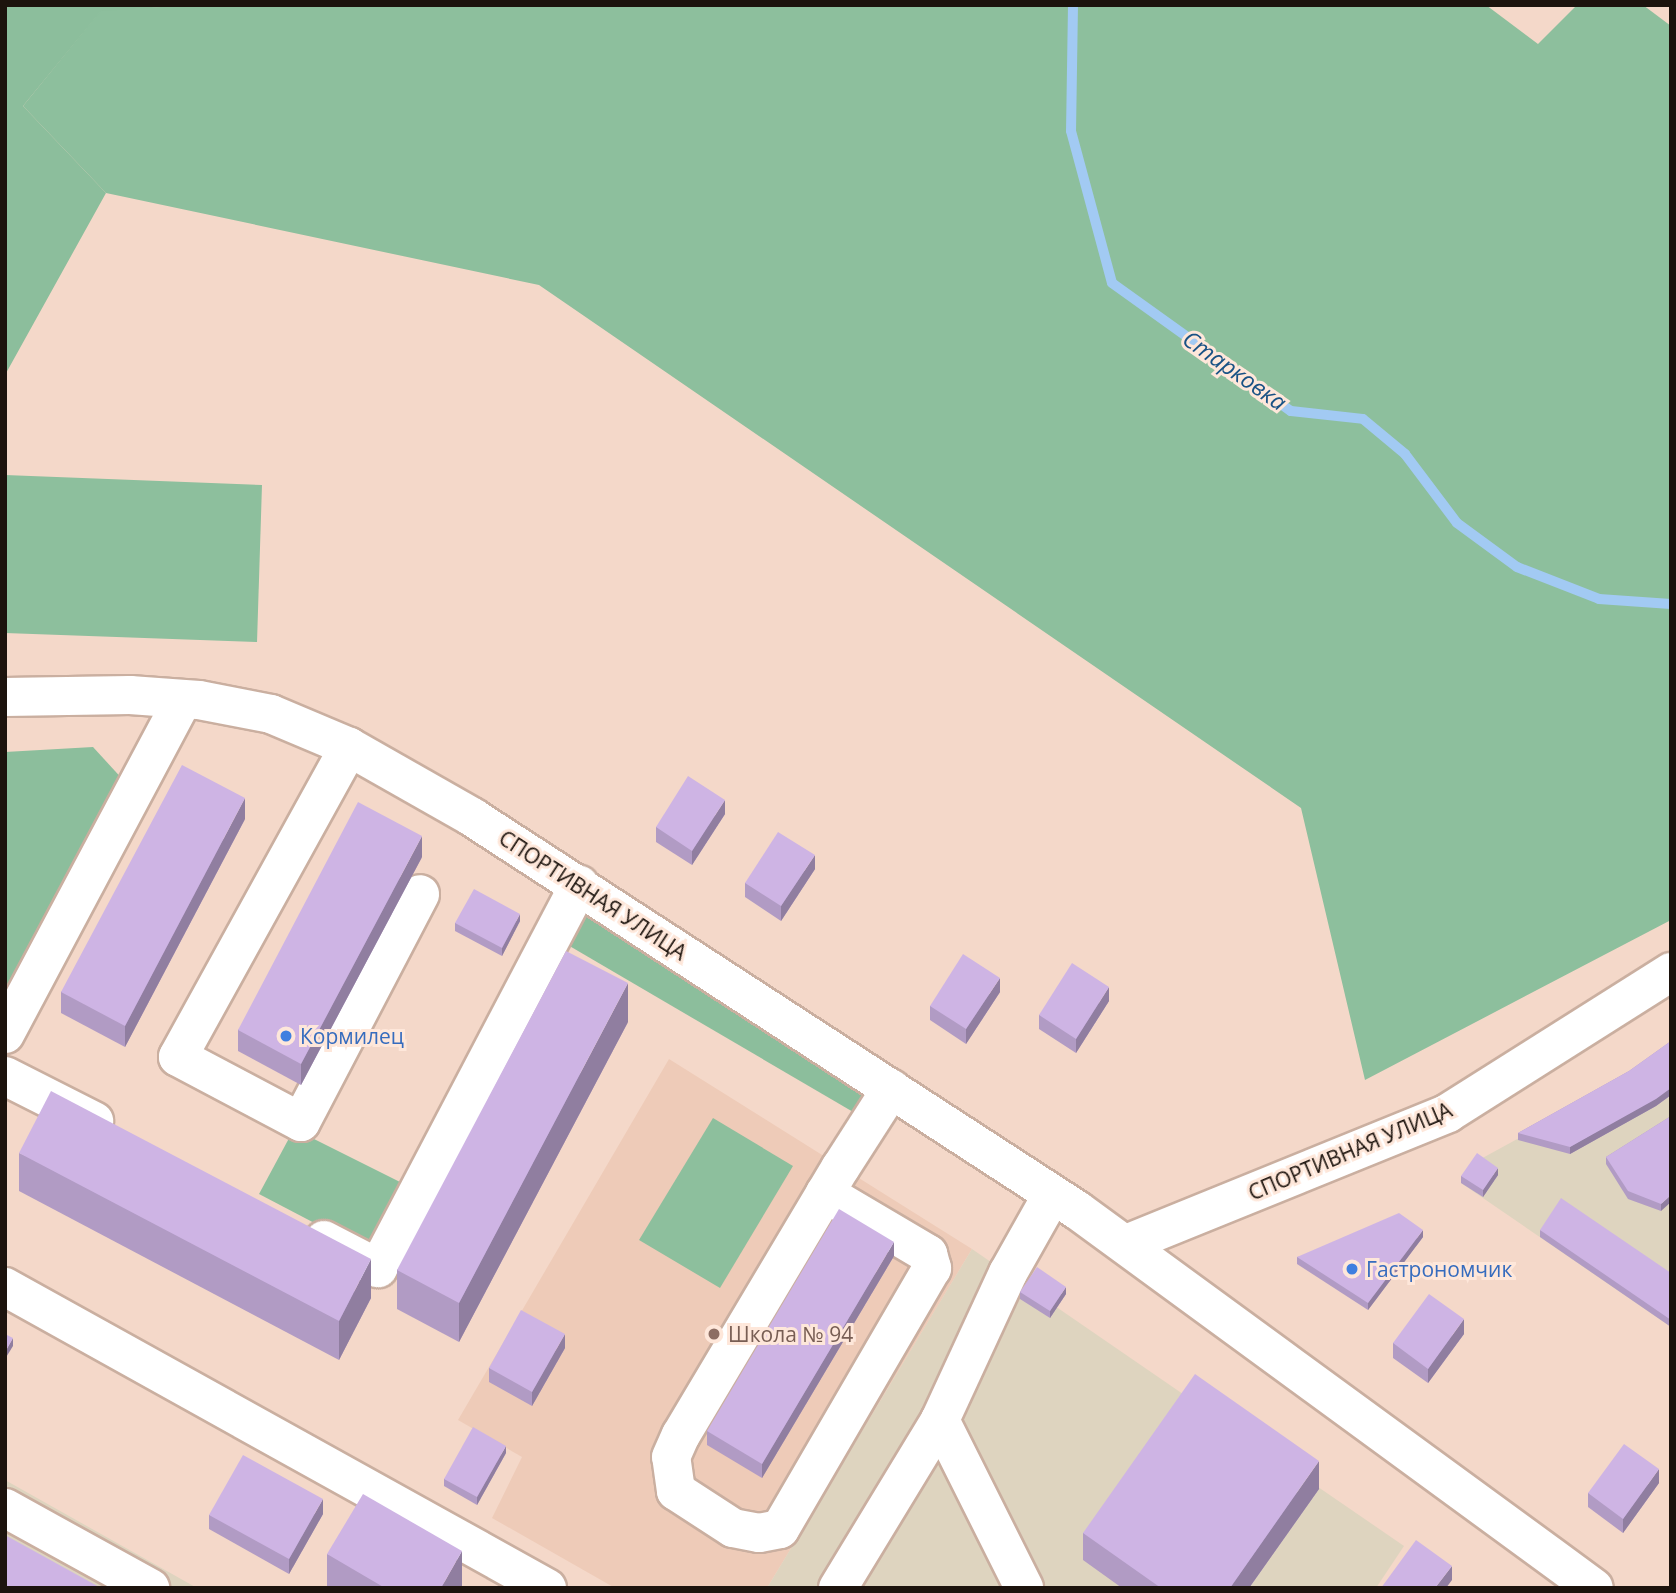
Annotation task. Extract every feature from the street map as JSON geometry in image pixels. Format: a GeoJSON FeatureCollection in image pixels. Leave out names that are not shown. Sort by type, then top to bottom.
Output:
{"type":"FeatureCollection","features":[{"type":"Feature","properties":{"kind":"street","name":"СПОРТИВНАЯ УЛИЦА"},"geometry":{"type":"LineString","coordinates":[[5,697],[130,695],[183,699],[271,714],[349,747],[579,885],[1126,1244],[1594,1588]]}},
{"type":"Feature","properties":{"kind":"street"},"geometry":{"type":"LineString","coordinates":[[5,1034],[183,699]]}},
{"type":"Feature","properties":{"kind":"street"},"geometry":{"type":"LineString","coordinates":[[349,747],[178,1057],[300,1122],[420,894]]}},
{"type":"Feature","properties":{"kind":"street"},"geometry":{"type":"LineString","coordinates":[[297,1226],[377,1268],[579,885]]}},
{"type":"Feature","properties":{"kind":"street","name":"СПОРТИВНАЯ УЛИЦА"},"geometry":{"type":"LineString","coordinates":[[1126,1244],[1448,1112],[1671,972]]}},
{"type":"Feature","properties":{"kind":"street"},"geometry":{"type":"LineString","coordinates":[[5,1076],[132,1140]]}},
{"type":"Feature","properties":{"kind":"street"},"geometry":{"type":"LineString","coordinates":[[825,1193],[928,1254],[932,1268],[780,1529],[759,1533],[733,1528],[676,1490],[671,1457],[825,1193],[891,1089]]}},
{"type":"Feature","properties":{"kind":"street"},"geometry":{"type":"LineString","coordinates":[[838,1588],[940,1420],[1008,1273],[1052,1195]]}},
{"type":"Feature","properties":{"kind":"street"},"geometry":{"type":"LineString","coordinates":[[5,1287],[547,1588]]}},
{"type":"Feature","properties":{"kind":"street"},"geometry":{"type":"LineString","coordinates":[[940,1420],[1024,1588]]}},
{"type":"Feature","properties":{"kind":"street"},"geometry":{"type":"LineString","coordinates":[[5,1508],[150,1588]]}},
{"type":"Feature","properties":{"kind":"shaded area"},"geometry":{"type":"Polygon","coordinates":[[[1671,1049],[1671,1327],[1461,1183],[1477,1161],[1629,1078],[1671,1049]]]}},
{"type":"Feature","properties":{"kind":"shaded area","name":"Школа № 94"},"geometry":{"type":"Polygon","coordinates":[[[669,1059],[972,1249],[767,1588],[615,1588],[492,1518],[522,1457],[458,1420],[669,1059]]]}},
{"type":"Feature","properties":{"kind":"shaded area"},"geometry":{"type":"Polygon","coordinates":[[[972,1249],[1404,1546],[1376,1588],[767,1588],[972,1249]]]}},
{"type":"Feature","properties":{"kind":"shaded area"},"geometry":{"type":"Polygon","coordinates":[[[5,1480],[197,1588],[5,1588],[5,1480]]]}},
{"type":"Feature","properties":{"kind":"green space"},"geometry":{"type":"Polygon","coordinates":[[[5,5],[201,5],[101,11],[23,106],[106,193],[5,375],[5,5]]]}},
{"type":"Feature","properties":{"kind":"green space"},"geometry":{"type":"Polygon","coordinates":[[[201,5],[1486,5],[1538,44],[1577,5],[1643,5],[1671,26],[1671,920],[1365,1080],[1301,808],[539,285],[106,193],[23,106],[101,10],[201,5]]]}},
{"type":"Feature","properties":{"kind":"green space"},"geometry":{"type":"Polygon","coordinates":[[[5,475],[262,485],[257,642],[5,633],[5,475]]]}},
{"type":"Feature","properties":{"kind":"green space"},"geometry":{"type":"Polygon","coordinates":[[[93,747],[126,783],[5,1012],[5,752],[93,747]]]}},
{"type":"Feature","properties":{"kind":"green space"},"geometry":{"type":"Polygon","coordinates":[[[582,900],[877,1090],[860,1116],[561,941],[582,900]]]}},
{"type":"Feature","properties":{"kind":"green space"},"geometry":{"type":"Polygon","coordinates":[[[713,1118],[793,1166],[720,1288],[639,1240],[713,1118]]]}},
{"type":"Feature","properties":{"kind":"green space"},"geometry":{"type":"Polygon","coordinates":[[[294,1129],[402,1183],[366,1250],[259,1194],[294,1129]]]}},
{"type":"Feature","properties":{"kind":"building"},"geometry":{"type":"Polygon","coordinates":[[[182,765],[245,798],[125,1026],[61,992],[182,765]]]}},
{"type":"Feature","properties":{"kind":"building"},"geometry":{"type":"Polygon","coordinates":[[[688,776],[725,800],[692,851],[656,827],[688,776]]]}},
{"type":"Feature","properties":{"kind":"building"},"geometry":{"type":"Polygon","coordinates":[[[358,802],[422,836],[301,1064],[238,1030],[358,802]]]}},
{"type":"Feature","properties":{"kind":"building"},"geometry":{"type":"Polygon","coordinates":[[[778,832],[815,855],[781,906],[745,883],[778,832]]]}},
{"type":"Feature","properties":{"kind":"building"},"geometry":{"type":"Polygon","coordinates":[[[474,889],[520,914],[502,948],[455,923],[474,889]]]}},
{"type":"Feature","properties":{"kind":"building"},"geometry":{"type":"Polygon","coordinates":[[[566,951],[628,983],[459,1303],[397,1270],[566,951]]]}},
{"type":"Feature","properties":{"kind":"building"},"geometry":{"type":"Polygon","coordinates":[[[963,954],[1000,978],[966,1029],[930,1006],[963,954]]]}},
{"type":"Feature","properties":{"kind":"building"},"geometry":{"type":"Polygon","coordinates":[[[1072,963],[1109,987],[1076,1039],[1039,1015],[1072,963]]]}},
{"type":"Feature","properties":{"kind":"building"},"geometry":{"type":"Polygon","coordinates":[[[1671,1041],[1671,1088],[1656,1099],[1570,1147],[1518,1133],[1629,1071],[1671,1041]]]}},
{"type":"Feature","properties":{"kind":"building"},"geometry":{"type":"Polygon","coordinates":[[[51,1091],[371,1259],[339,1321],[19,1153],[51,1091]]]}},
{"type":"Feature","properties":{"kind":"building"},"geometry":{"type":"Polygon","coordinates":[[[1671,1116],[1671,1195],[1661,1204],[1628,1191],[1606,1157],[1671,1116]]]}},
{"type":"Feature","properties":{"kind":"building"},"geometry":{"type":"Polygon","coordinates":[[[1477,1153],[1498,1168],[1483,1190],[1461,1176],[1477,1153]]]}},
{"type":"Feature","properties":{"kind":"building"},"geometry":{"type":"Polygon","coordinates":[[[1561,1198],[1671,1273],[1671,1320],[1540,1230],[1561,1198]]]}},
{"type":"Feature","properties":{"kind":"building"},"geometry":{"type":"Polygon","coordinates":[[[839,1209],[894,1242],[762,1464],[707,1431],[839,1209]]]}},
{"type":"Feature","properties":{"kind":"building","name":"Гастрономчик"},"geometry":{"type":"Polygon","coordinates":[[[1399,1213],[1423,1230],[1368,1303],[1297,1257],[1399,1213]]]}},
{"type":"Feature","properties":{"kind":"building"},"geometry":{"type":"Polygon","coordinates":[[[1037,1267],[1066,1287],[1050,1311],[1020,1292],[1037,1267]]]}},
{"type":"Feature","properties":{"kind":"building"},"geometry":{"type":"Polygon","coordinates":[[[1429,1294],[1464,1319],[1428,1369],[1393,1343],[1429,1294]]]}},
{"type":"Feature","properties":{"kind":"building"},"geometry":{"type":"Polygon","coordinates":[[[521,1310],[565,1334],[532,1392],[489,1368],[521,1310]]]}},
{"type":"Feature","properties":{"kind":"building"},"geometry":{"type":"Polygon","coordinates":[[[5,1334],[13,1338],[5,1352],[5,1334]]]}},
{"type":"Feature","properties":{"kind":"building"},"geometry":{"type":"Polygon","coordinates":[[[1195,1374],[1319,1461],[1230,1588],[1161,1588],[1083,1533],[1195,1374]]]}},
{"type":"Feature","properties":{"kind":"building"},"geometry":{"type":"Polygon","coordinates":[[[473,1427],[506,1446],[477,1497],[444,1479],[473,1427]]]}},
{"type":"Feature","properties":{"kind":"building"},"geometry":{"type":"Polygon","coordinates":[[[1624,1444],[1659,1469],[1623,1519],[1588,1493],[1624,1444]]]}},
{"type":"Feature","properties":{"kind":"building"},"geometry":{"type":"Polygon","coordinates":[[[243,1455],[323,1499],[289,1559],[209,1515],[243,1455]]]}},
{"type":"Feature","properties":{"kind":"building"},"geometry":{"type":"Polygon","coordinates":[[[363,1494],[462,1551],[441,1588],[385,1588],[327,1554],[363,1494]]]}},
{"type":"Feature","properties":{"kind":"building"},"geometry":{"type":"Polygon","coordinates":[[[5,1535],[101,1588],[5,1588],[5,1535]]]}},
{"type":"Feature","properties":{"kind":"building"},"geometry":{"type":"Polygon","coordinates":[[[1416,1540],[1452,1566],[1435,1588],[1381,1588],[1416,1540]]]}},
{"type":"Feature","properties":{"kind":"waterway","name":"Старковка"},"geometry":{"type":"LineString","coordinates":[[1073,5],[1071,131],[1112,283],[1291,411],[1363,419],[1405,454],[1457,523],[1517,567],[1599,599],[1671,604]]}},
{"type":"Feature","properties":{"kind":"place","name":"Кормилец"},"geometry":{"type":"Point","coordinates":[286,1036]}},
{"type":"Feature","properties":{"kind":"place","name":"Гастрономчик"},"geometry":{"type":"Point","coordinates":[1352,1269]}},
{"type":"Feature","properties":{"kind":"place","name":"Школа № 94"},"geometry":{"type":"Point","coordinates":[714,1334]}}]}
